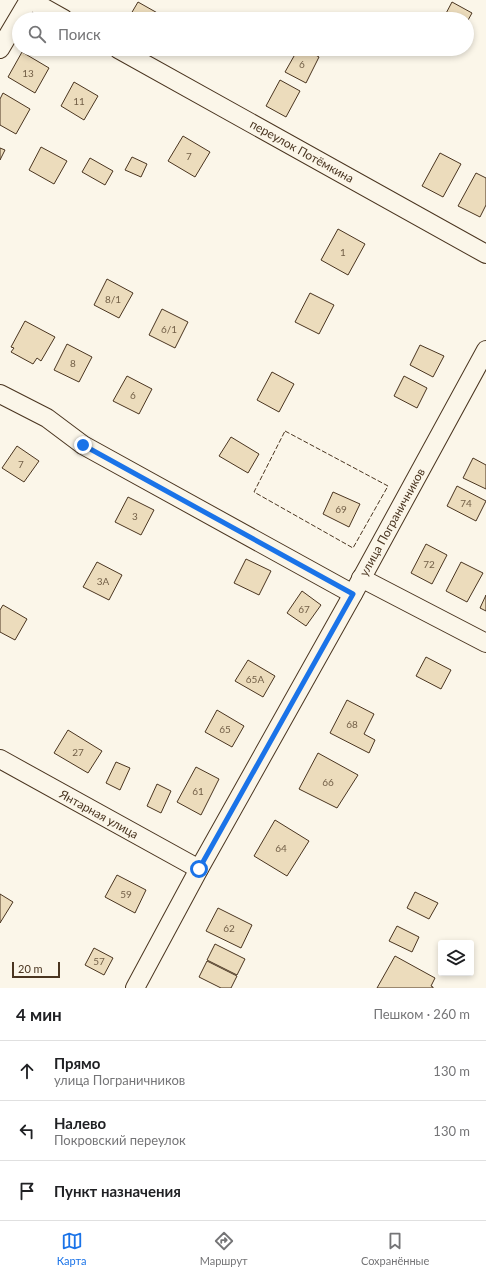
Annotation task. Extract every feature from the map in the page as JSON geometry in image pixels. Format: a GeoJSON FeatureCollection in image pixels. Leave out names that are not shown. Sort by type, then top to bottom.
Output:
{"type":"FeatureCollection","features":[{"type":"Feature","properties":{"kind":"street"},"geometry":{"type":"LineString","coordinates":[[23,12],[30,0],[51,12]]}},
{"type":"Feature","properties":{"kind":"street"},"geometry":{"type":"LineString","coordinates":[[0,49],[12,29]]}},
{"type":"Feature","properties":{"kind":"street","name":"переулок Потёмкина"},"geometry":{"type":"LineString","coordinates":[[131,56],[486,254]]}},
{"type":"Feature","properties":{"kind":"street","name":"улица Пограничников"},"geometry":{"type":"LineString","coordinates":[[135,988],[199,869],[353,594],[486,350]]}},
{"type":"Feature","properties":{"kind":"street"},"geometry":{"type":"LineString","coordinates":[[0,394],[47,418],[83,445],[353,594]]}},
{"type":"Feature","properties":{"kind":"street"},"geometry":{"type":"LineString","coordinates":[[361,578],[486,643]]}},
{"type":"Feature","properties":{"kind":"street","name":"Янтарная улица"},"geometry":{"type":"LineString","coordinates":[[0,759],[199,869]]}},
{"type":"Feature","properties":{"kind":"building"},"geometry":{"type":"Polygon","coordinates":[[[138,2],[156,12],[132,12],[138,2]]]}},
{"type":"Feature","properties":{"kind":"building"},"geometry":{"type":"Polygon","coordinates":[[[452,2],[470,12],[447,12],[452,2]]]}},
{"type":"Feature","properties":{"kind":"building"},"geometry":{"type":"Polygon","coordinates":[[[20,56],[29,56],[49,68],[35,93],[8,77],[20,56]]]}},
{"type":"Feature","properties":{"kind":"building"},"geometry":{"type":"Polygon","coordinates":[[[294,56],[319,57],[306,83],[285,72],[294,56]]]}},
{"type":"Feature","properties":{"kind":"building"},"geometry":{"type":"Polygon","coordinates":[[[280,80],[300,91],[286,117],[266,106],[280,80]]]}},
{"type":"Feature","properties":{"kind":"building"},"geometry":{"type":"Polygon","coordinates":[[[74,82],[98,96],[84,120],[61,106],[74,82]]]}},
{"type":"Feature","properties":{"kind":"building"},"geometry":{"type":"Polygon","coordinates":[[[3,93],[30,109],[16,134],[0,125],[0,99],[3,93]]]}},
{"type":"Feature","properties":{"kind":"building"},"geometry":{"type":"Polygon","coordinates":[[[183,136],[210,152],[195,177],[168,161],[183,136]]]}},
{"type":"Feature","properties":{"kind":"building"},"geometry":{"type":"Polygon","coordinates":[[[41,147],[67,161],[54,184],[29,170],[41,147]]]}},
{"type":"Feature","properties":{"kind":"building"},"geometry":{"type":"Polygon","coordinates":[[[0,148],[5,150],[0,160],[0,148]]]}},
{"type":"Feature","properties":{"kind":"building"},"geometry":{"type":"Polygon","coordinates":[[[440,153],[461,164],[443,197],[422,186],[440,153]]]}},
{"type":"Feature","properties":{"kind":"building"},"geometry":{"type":"Polygon","coordinates":[[[132,157],[147,164],[141,177],[125,170],[132,157]]]}},
{"type":"Feature","properties":{"kind":"building"},"geometry":{"type":"Polygon","coordinates":[[[90,158],[113,171],[105,185],[82,172],[90,158]]]}},
{"type":"Feature","properties":{"kind":"building"},"geometry":{"type":"Polygon","coordinates":[[[476,173],[486,178],[486,205],[480,217],[458,206],[476,173]]]}},
{"type":"Feature","properties":{"kind":"building"},"geometry":{"type":"Polygon","coordinates":[[[338,229],[365,244],[348,275],[321,260],[338,229]]]}},
{"type":"Feature","properties":{"kind":"building"},"geometry":{"type":"Polygon","coordinates":[[[107,279],[133,293],[119,318],[94,305],[107,279]]]}},
{"type":"Feature","properties":{"kind":"building"},"geometry":{"type":"Polygon","coordinates":[[[310,293],[334,305],[319,334],[295,322],[310,293]]]}},
{"type":"Feature","properties":{"kind":"building"},"geometry":{"type":"Polygon","coordinates":[[[162,309],[188,322],[175,348],[149,335],[162,309]]]}},
{"type":"Feature","properties":{"kind":"building"},"geometry":{"type":"Polygon","coordinates":[[[25,321],[55,337],[41,361],[37,358],[33,364],[11,352],[14,348],[11,347],[25,321]]]}},
{"type":"Feature","properties":{"kind":"building"},"geometry":{"type":"Polygon","coordinates":[[[67,344],[92,357],[79,382],[54,370],[67,344]]]}},
{"type":"Feature","properties":{"kind":"building"},"geometry":{"type":"Polygon","coordinates":[[[420,345],[444,356],[433,377],[410,365],[420,345]]]}},
{"type":"Feature","properties":{"kind":"building"},"geometry":{"type":"Polygon","coordinates":[[[272,372],[294,384],[279,412],[257,400],[272,372]]]}},
{"type":"Feature","properties":{"kind":"building"},"geometry":{"type":"Polygon","coordinates":[[[127,376],[152,389],[139,414],[113,401],[127,376]]]}},
{"type":"Feature","properties":{"kind":"building"},"geometry":{"type":"Polygon","coordinates":[[[404,376],[427,388],[417,408],[394,396],[404,376]]]}},
{"type":"Feature","properties":{"kind":"building"},"geometry":{"type":"Polygon","coordinates":[[[231,437],[259,454],[248,473],[219,456],[231,437]]]}},
{"type":"Feature","properties":{"kind":"building"},"geometry":{"type":"Polygon","coordinates":[[[17,446],[39,461],[24,482],[2,468],[17,446]]]}},
{"type":"Feature","properties":{"kind":"building"},"geometry":{"type":"Polygon","coordinates":[[[473,458],[486,465],[486,489],[463,478],[473,458]]]}},
{"type":"Feature","properties":{"kind":"building"},"geometry":{"type":"Polygon","coordinates":[[[457,486],[486,501],[476,521],[447,506],[457,486]]]}},
{"type":"Feature","properties":{"kind":"building"},"geometry":{"type":"Polygon","coordinates":[[[333,492],[360,504],[349,527],[323,514],[333,492]]]}},
{"type":"Feature","properties":{"kind":"building"},"geometry":{"type":"Polygon","coordinates":[[[128,497],[154,510],[141,535],[115,522],[128,497]]]}},
{"type":"Feature","properties":{"kind":"building"},"geometry":{"type":"Polygon","coordinates":[[[426,544],[447,555],[432,584],[411,573],[426,544]]]}},
{"type":"Feature","properties":{"kind":"building"},"geometry":{"type":"Polygon","coordinates":[[[246,559],[271,571],[259,595],[234,583],[246,559]]]}},
{"type":"Feature","properties":{"kind":"building"},"geometry":{"type":"Polygon","coordinates":[[[97,562],[122,575],[109,600],[83,587],[97,562]]]}},
{"type":"Feature","properties":{"kind":"building"},"geometry":{"type":"Polygon","coordinates":[[[461,562],[483,573],[467,602],[446,591],[461,562]]]}},
{"type":"Feature","properties":{"kind":"building"},"geometry":{"type":"Polygon","coordinates":[[[302,591],[321,605],[306,626],[287,613],[302,591]]]}},
{"type":"Feature","properties":{"kind":"building"},"geometry":{"type":"Polygon","coordinates":[[[486,595],[486,611],[480,608],[486,595]]]}},
{"type":"Feature","properties":{"kind":"building"},"geometry":{"type":"Polygon","coordinates":[[[3,605],[27,619],[15,640],[0,632],[0,610],[3,605]]]}},
{"type":"Feature","properties":{"kind":"building"},"geometry":{"type":"Polygon","coordinates":[[[426,657],[451,670],[441,689],[416,676],[426,657]]]}},
{"type":"Feature","properties":{"kind":"building"},"geometry":{"type":"Polygon","coordinates":[[[248,660],[275,676],[263,697],[235,681],[248,660]]]}},
{"type":"Feature","properties":{"kind":"building"},"geometry":{"type":"Polygon","coordinates":[[[347,700],[374,714],[364,734],[375,740],[369,753],[330,733],[347,700]]]}},
{"type":"Feature","properties":{"kind":"building"},"geometry":{"type":"Polygon","coordinates":[[[217,710],[244,726],[232,747],[205,732],[217,710]]]}},
{"type":"Feature","properties":{"kind":"building"},"geometry":{"type":"Polygon","coordinates":[[[68,730],[102,751],[88,773],[54,753],[68,730]]]}},
{"type":"Feature","properties":{"kind":"building"},"geometry":{"type":"Polygon","coordinates":[[[318,753],[358,775],[337,808],[299,789],[318,753]]]}},
{"type":"Feature","properties":{"kind":"building"},"geometry":{"type":"Polygon","coordinates":[[[116,762],[130,768],[120,790],[106,783],[116,762]]]}},
{"type":"Feature","properties":{"kind":"building"},"geometry":{"type":"Polygon","coordinates":[[[196,767],[219,779],[201,815],[177,802],[196,767]]]}},
{"type":"Feature","properties":{"kind":"building"},"geometry":{"type":"Polygon","coordinates":[[[157,784],[171,791],[161,813],[147,806],[157,784]]]}},
{"type":"Feature","properties":{"kind":"building"},"geometry":{"type":"Polygon","coordinates":[[[275,820],[309,841],[287,876],[254,856],[275,820]]]}},
{"type":"Feature","properties":{"kind":"building"},"geometry":{"type":"Polygon","coordinates":[[[117,875],[146,890],[135,913],[105,897],[117,875]]]}},
{"type":"Feature","properties":{"kind":"building"},"geometry":{"type":"Polygon","coordinates":[[[415,892],[438,903],[429,919],[407,908],[415,892]]]}},
{"type":"Feature","properties":{"kind":"building"},"geometry":{"type":"Polygon","coordinates":[[[0,894],[13,902],[0,923],[0,894]]]}},
{"type":"Feature","properties":{"kind":"building"},"geometry":{"type":"Polygon","coordinates":[[[218,908],[252,925],[241,948],[206,931],[218,908]]]}},
{"type":"Feature","properties":{"kind":"building"},"geometry":{"type":"Polygon","coordinates":[[[397,926],[419,937],[412,952],[389,941],[397,926]]]}},
{"type":"Feature","properties":{"kind":"building"},"geometry":{"type":"Polygon","coordinates":[[[215,944],[245,959],[237,975],[207,960],[215,944]]]}},
{"type":"Feature","properties":{"kind":"building"},"geometry":{"type":"Polygon","coordinates":[[[94,948],[113,958],[104,975],[85,965],[94,948]]]}},
{"type":"Feature","properties":{"kind":"building"},"geometry":{"type":"Polygon","coordinates":[[[395,956],[435,978],[431,986],[433,988],[377,988],[395,956]]]}},
{"type":"Feature","properties":{"kind":"building"},"geometry":{"type":"Polygon","coordinates":[[[207,961],[237,976],[231,988],[221,988],[199,977],[207,961]]]}},
{"type":"Feature","properties":{"kind":"fence"},"geometry":{"type":"LineString","coordinates":[[285,431],[388,486],[353,548],[254,492],[285,431]]}},
{"type":"Feature","properties":{"kind":"route"},"geometry":{"type":"LineString","coordinates":[[83,445],[353,594],[199,869]]}}]}
